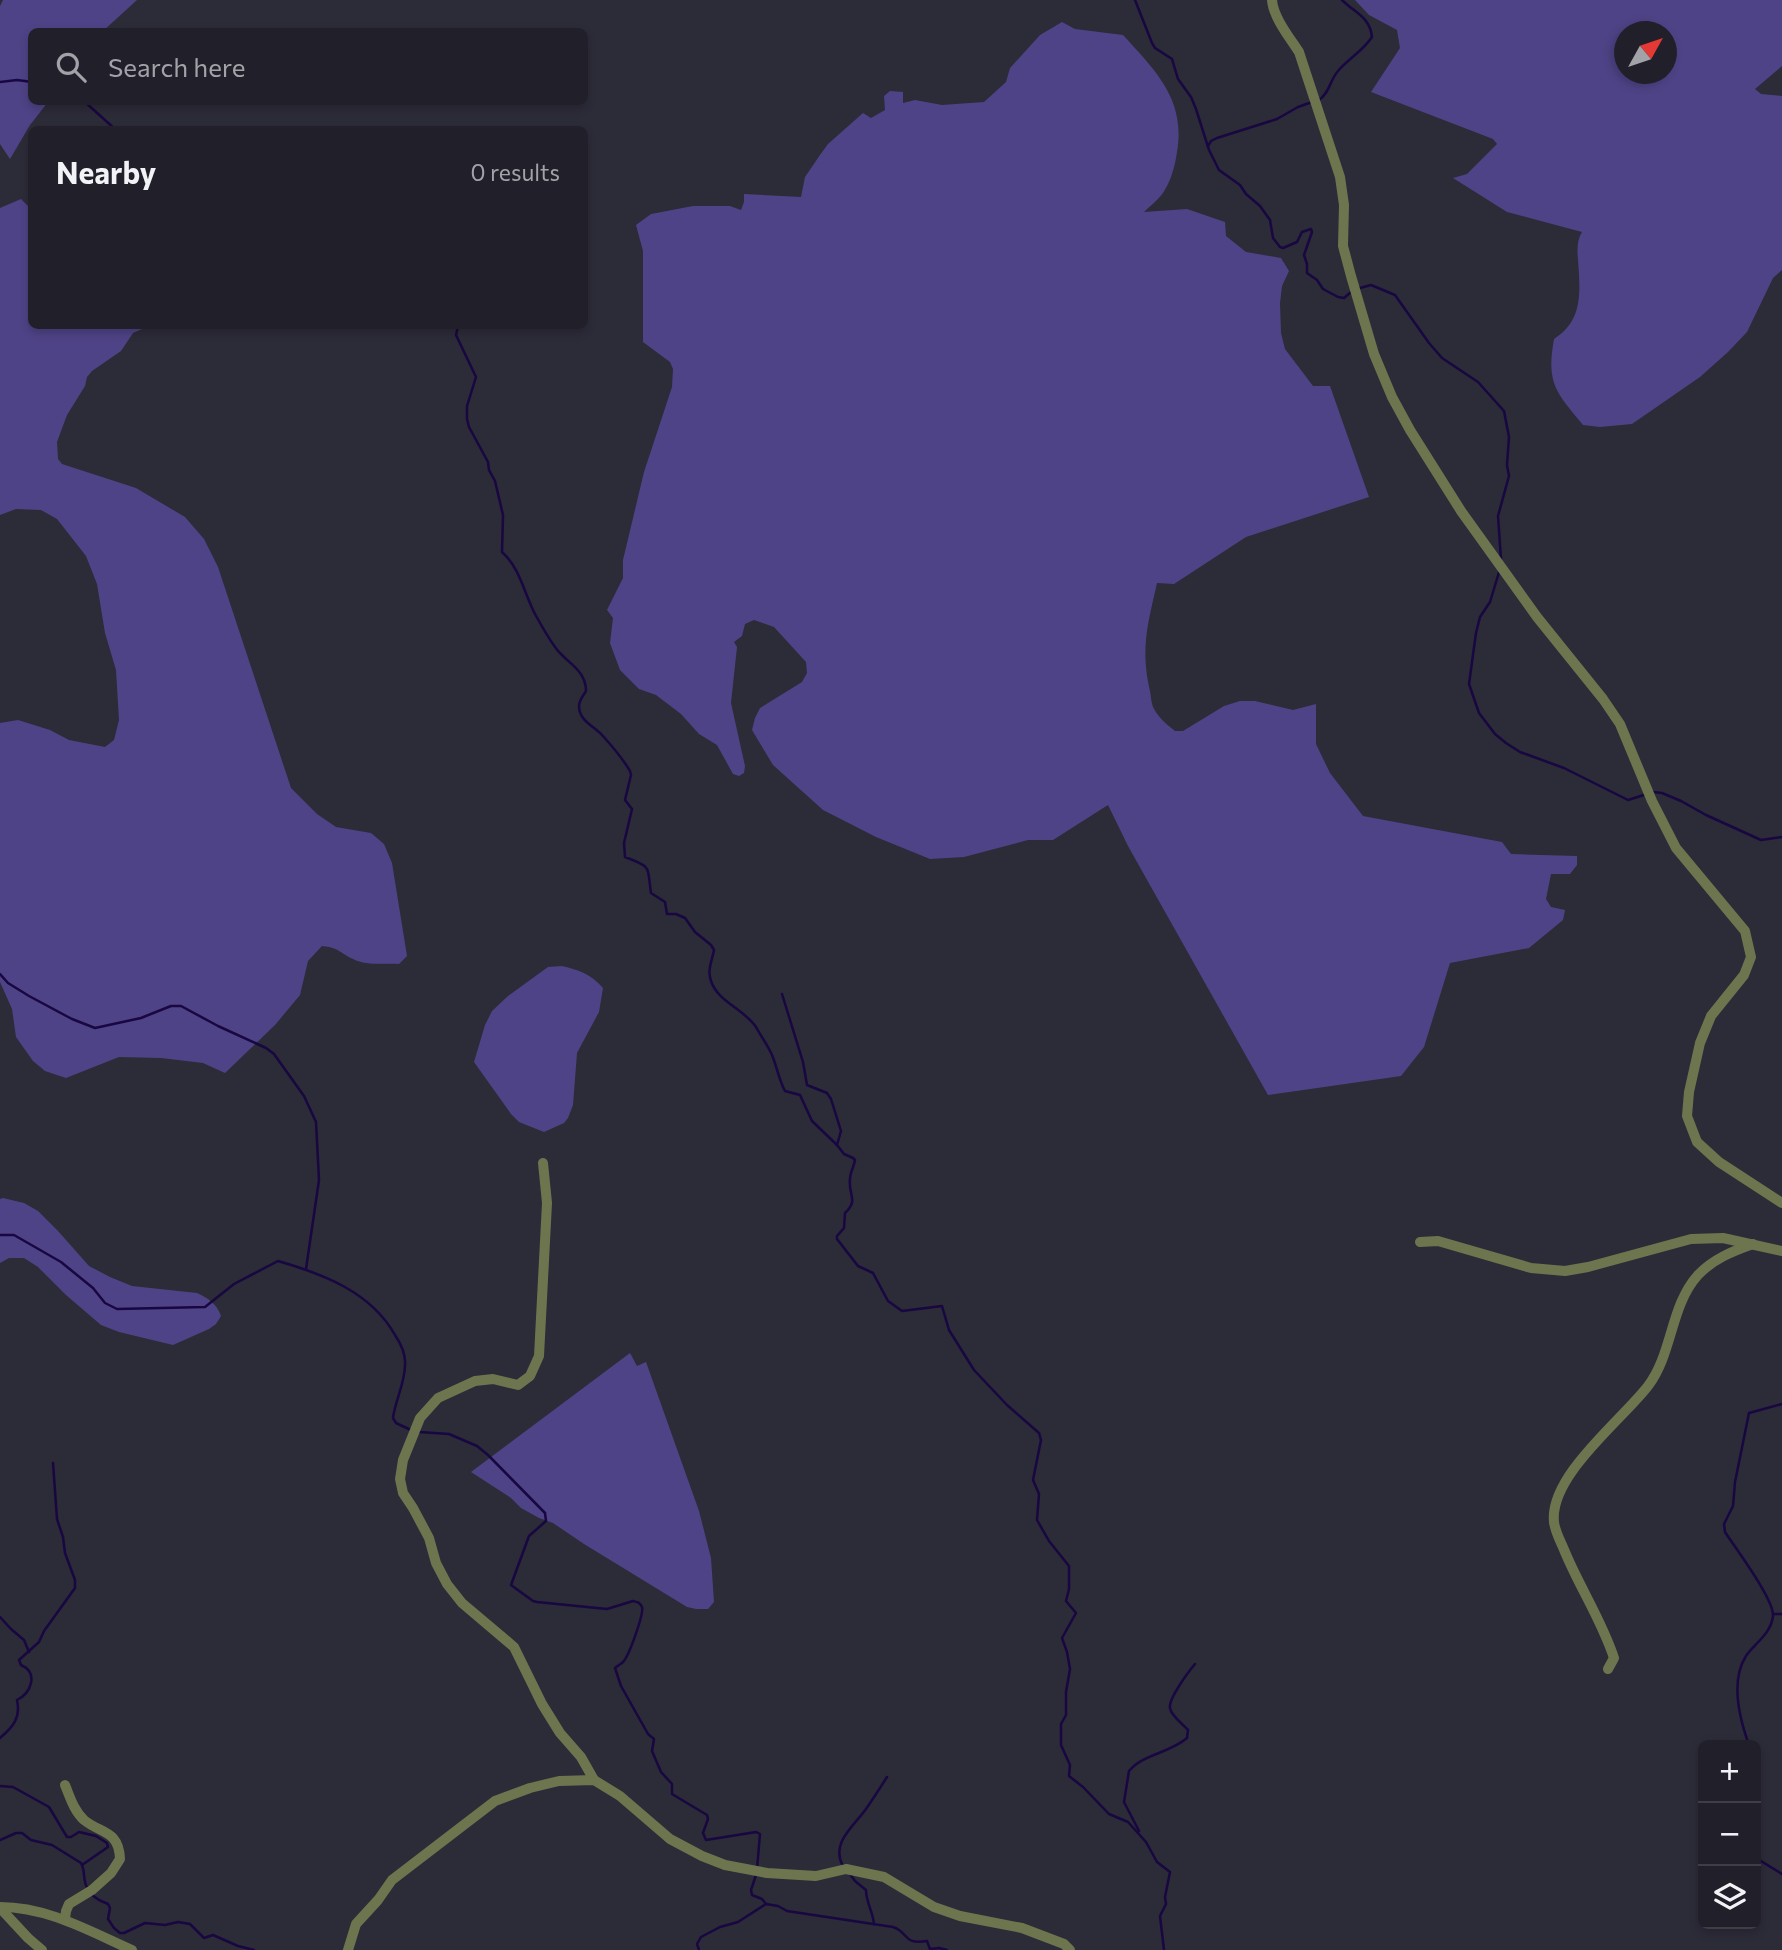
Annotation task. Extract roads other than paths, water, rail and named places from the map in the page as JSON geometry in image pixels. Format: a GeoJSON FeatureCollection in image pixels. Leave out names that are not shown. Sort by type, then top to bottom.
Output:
{"type":"FeatureCollection","features":[{"type":"Feature","properties":{"kind":"street"},"geometry":{"type":"LineString","coordinates":[[1272,0],[1273,8],[1299,52],[1340,177],[1344,205],[1343,247],[1374,354],[1392,397],[1461,510],[1537,617],[1620,724],[1652,801],[1676,848],[1745,931],[1751,957],[1744,975],[1711,1016],[1700,1044],[1689,1092],[1687,1116],[1697,1142],[1719,1161],[1782,1203]]}},
{"type":"Feature","properties":{"kind":"street"},"geometry":{"type":"LineString","coordinates":[[543,1163],[547,1203],[539,1356],[530,1376],[518,1385],[493,1379],[475,1381],[439,1398],[420,1418],[403,1460],[400,1479],[403,1493],[429,1538],[436,1563],[447,1584],[462,1603],[514,1647],[560,1733],[581,1757],[594,1780],[620,1796],[670,1839],[725,1865],[767,1873],[816,1875],[846,1869],[884,1877],[934,1907],[960,1916],[1022,1928],[1064,1944],[1070,1950]]}},
{"type":"Feature","properties":{"kind":"street"},"geometry":{"type":"LineString","coordinates":[[1420,1241],[1437,1241],[1531,1268],[1565,1271],[1691,1239],[1723,1238],[1782,1251]]}},
{"type":"Feature","properties":{"kind":"street"},"geometry":{"type":"LineString","coordinates":[[1608,1669],[1614,1658],[1556,1532],[1555,1506],[1563,1483],[1658,1371],[1686,1292],[1697,1276],[1715,1260],[1753,1244]]}},
{"type":"Feature","properties":{"kind":"street"},"geometry":{"type":"LineString","coordinates":[[348,1950],[356,1924],[392,1880],[495,1801],[530,1787],[559,1781],[594,1780]]}},
{"type":"Feature","properties":{"kind":"street"},"geometry":{"type":"LineString","coordinates":[[65,1785],[83,1819],[112,1835],[120,1859],[111,1873],[92,1890],[69,1904],[65,1919]]}},
{"type":"Feature","properties":{"kind":"street"},"geometry":{"type":"LineString","coordinates":[[0,1907],[19,1907],[65,1919],[132,1950]]}},
{"type":"Feature","properties":{"kind":"street"},"geometry":{"type":"LineString","coordinates":[[0,1907],[42,1950]]}},
{"type":"Feature","properties":{"kind":"waterway"},"geometry":{"type":"LineString","coordinates":[[1135,0],[1152,43],[1172,59],[1178,79],[1191,97],[1209,150],[1219,170],[1240,185],[1260,206],[1270,220],[1273,238],[1280,247],[1297,242],[1302,232],[1311,229],[1304,255],[1307,273],[1317,280],[1323,289],[1338,297],[1344,298],[1351,292]]}},
{"type":"Feature","properties":{"kind":"waterway"},"geometry":{"type":"LineString","coordinates":[[1319,100],[1338,71],[1372,37],[1365,20],[1342,0]]}},
{"type":"Feature","properties":{"kind":"waterway"},"geometry":{"type":"LineString","coordinates":[[0,82],[28,81]]}},
{"type":"Feature","properties":{"kind":"waterway"},"geometry":{"type":"LineString","coordinates":[[1208,146],[1217,138],[1277,119],[1312,102]]}},
{"type":"Feature","properties":{"kind":"waterway"},"geometry":{"type":"LineString","coordinates":[[88,105],[112,126]]}},
{"type":"Feature","properties":{"kind":"waterway"},"geometry":{"type":"LineString","coordinates":[[1360,288],[1371,285],[1395,295],[1442,358],[1478,382],[1504,411],[1509,437],[1509,476],[1498,516],[1501,559]]}},
{"type":"Feature","properties":{"kind":"waterway"},"geometry":{"type":"LineString","coordinates":[[457,329],[456,335],[476,377],[467,406],[467,419],[495,481],[503,515],[502,552],[517,573],[535,614],[559,653],[583,677],[586,691],[579,704],[581,716],[606,739],[630,771],[625,800],[632,809],[624,843],[625,857],[647,869],[651,893],[665,902],[667,914],[685,918],[695,932],[711,945],[714,950],[710,973],[714,988],[756,1027],[772,1055],[785,1091],[800,1095],[812,1121],[844,1154],[855,1160],[850,1176],[852,1201],[845,1213],[844,1228],[837,1239],[858,1266],[873,1273],[888,1301],[902,1311],[942,1306],[949,1330],[974,1370],[1007,1405],[1039,1433],[1041,1440],[1033,1480],[1039,1494],[1037,1520],[1049,1541],[1069,1566],[1066,1601],[1076,1613],[1062,1638],[1070,1669],[1066,1715],[1061,1724],[1061,1745],[1070,1765],[1069,1776],[1109,1814],[1128,1822],[1146,1842],[1157,1862],[1170,1872],[1166,1904],[1160,1916],[1164,1950]]}},
{"type":"Feature","properties":{"kind":"waterway"},"geometry":{"type":"LineString","coordinates":[[1500,569],[1490,602],[1480,617],[1476,633],[1469,684],[1479,713],[1495,734],[1520,752],[1564,768],[1628,800],[1647,794]]}},
{"type":"Feature","properties":{"kind":"waterway"},"geometry":{"type":"LineString","coordinates":[[1653,792],[1681,801],[1761,840],[1782,837]]}},
{"type":"Feature","properties":{"kind":"waterway"},"geometry":{"type":"LineString","coordinates":[[0,974],[8,983],[29,996],[95,1028],[141,1018],[171,1006],[181,1006],[274,1054],[304,1096],[316,1122],[319,1180],[306,1269]]}},
{"type":"Feature","properties":{"kind":"waterway"},"geometry":{"type":"LineString","coordinates":[[782,994],[803,1062],[807,1085],[827,1093],[831,1099],[841,1131],[837,1145]]}},
{"type":"Feature","properties":{"kind":"waterway"},"geometry":{"type":"LineString","coordinates":[[0,1235],[14,1235],[61,1262],[93,1288],[105,1303],[117,1309],[205,1307],[234,1284],[278,1261],[328,1279],[373,1307],[385,1320],[403,1349],[405,1372],[393,1418],[396,1423],[413,1431]]}},
{"type":"Feature","properties":{"kind":"waterway"},"geometry":{"type":"LineString","coordinates":[[1747,1740],[1738,1700],[1738,1677],[1746,1656],[1766,1633],[1773,1616],[1767,1598],[1725,1532],[1724,1524],[1733,1506],[1749,1413],[1782,1404]]}},
{"type":"Feature","properties":{"kind":"waterway"},"geometry":{"type":"LineString","coordinates":[[419,1432],[449,1434],[477,1446],[545,1513],[546,1521],[529,1536],[511,1585],[537,1602],[607,1609],[633,1601],[640,1604],[641,1618],[632,1644],[626,1658],[615,1668],[621,1686],[648,1734],[654,1739],[652,1751],[661,1772],[672,1784],[672,1794],[707,1815],[703,1833],[706,1840],[756,1832],[760,1834],[757,1869]]}},
{"type":"Feature","properties":{"kind":"waterway"},"geometry":{"type":"LineString","coordinates":[[0,1738],[15,1722],[17,1700],[26,1693],[31,1683],[30,1673],[19,1660],[39,1642],[75,1588],[57,1519],[53,1463]]}},
{"type":"Feature","properties":{"kind":"waterway"},"geometry":{"type":"LineString","coordinates":[[1773,1614],[1782,1614]]}},
{"type":"Feature","properties":{"kind":"waterway"},"geometry":{"type":"LineString","coordinates":[[0,1617],[24,1640],[29,1652]]}},
{"type":"Feature","properties":{"kind":"waterway"},"geometry":{"type":"LineString","coordinates":[[1139,1831],[1124,1802],[1129,1771],[1142,1761],[1187,1738],[1188,1730],[1173,1714],[1170,1704],[1195,1664]]}},
{"type":"Feature","properties":{"kind":"waterway"},"geometry":{"type":"LineString","coordinates":[[843,1866],[839,1850],[841,1842],[887,1777]]}},
{"type":"Feature","properties":{"kind":"waterway"},"geometry":{"type":"LineString","coordinates":[[0,1786],[13,1787],[49,1807],[67,1837],[79,1832],[96,1836],[107,1843],[108,1847],[82,1865]]}},
{"type":"Feature","properties":{"kind":"waterway"},"geometry":{"type":"LineString","coordinates":[[0,1840],[22,1833],[31,1840],[52,1845],[81,1863],[88,1889]]}},
{"type":"Feature","properties":{"kind":"waterway"},"geometry":{"type":"LineString","coordinates":[[1761,1861],[1782,1874]]}},
{"type":"Feature","properties":{"kind":"waterway"},"geometry":{"type":"LineString","coordinates":[[850,1874],[866,1890],[874,1924]]}},
{"type":"Feature","properties":{"kind":"waterway"},"geometry":{"type":"LineString","coordinates":[[756,1875],[752,1895],[766,1904]]}},
{"type":"Feature","properties":{"kind":"waterway"},"geometry":{"type":"LineString","coordinates":[[92,1895],[108,1904],[108,1919],[120,1933],[145,1923],[165,1925],[178,1922],[190,1924],[204,1938],[213,1935],[254,1950]]}},
{"type":"Feature","properties":{"kind":"waterway"},"geometry":{"type":"LineString","coordinates":[[699,1950],[697,1944],[701,1937],[720,1927],[738,1922],[766,1904],[787,1911],[893,1927],[909,1940],[927,1941],[930,1949],[947,1950]]}}]}
